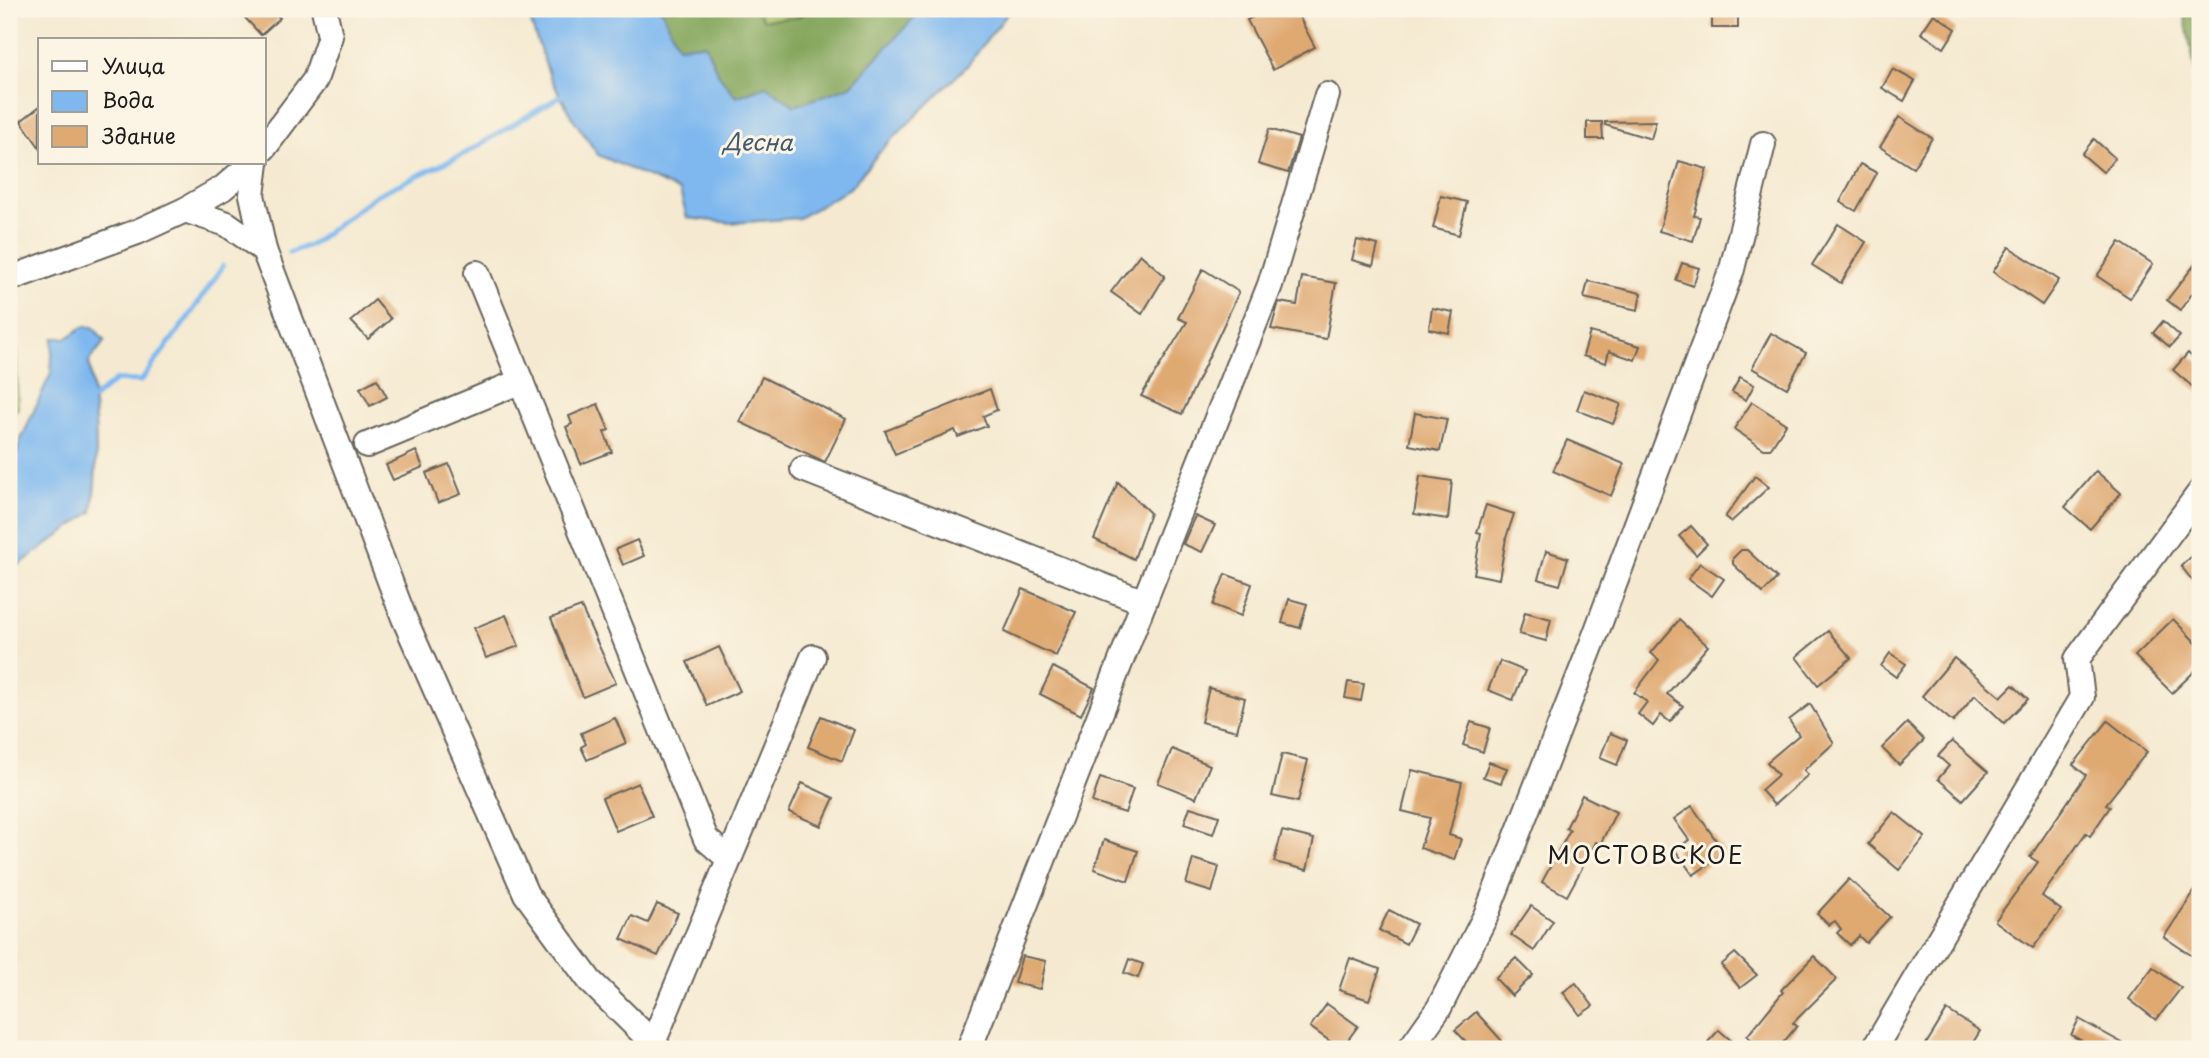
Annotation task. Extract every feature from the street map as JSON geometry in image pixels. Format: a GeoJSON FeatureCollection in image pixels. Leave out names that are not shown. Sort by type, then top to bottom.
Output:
{"type":"FeatureCollection","features":[{"type":"Feature","properties":{"kind":"street"},"geometry":{"type":"LineString","coordinates":[[266,145],[315,80],[330,36],[324,9]]}},
{"type":"Feature","properties":{"kind":"street"},"geometry":{"type":"LineString","coordinates":[[969,1049],[1270,285],[1327,95]]}},
{"type":"Feature","properties":{"kind":"street"},"geometry":{"type":"LineString","coordinates":[[1410,1049],[1439,1008],[1486,915],[1731,269],[1763,144]]}},
{"type":"Feature","properties":{"kind":"street"},"geometry":{"type":"LineString","coordinates":[[9,279],[137,232],[185,211],[223,188],[253,164]]}},
{"type":"Feature","properties":{"kind":"street"},"geometry":{"type":"LineString","coordinates":[[254,164],[252,195],[264,250],[404,618],[526,894],[590,981],[656,1046],[729,859],[813,657]]}},
{"type":"Feature","properties":{"kind":"street"},"geometry":{"type":"LineString","coordinates":[[185,211],[227,224],[264,250]]}},
{"type":"Feature","properties":{"kind":"street"},"geometry":{"type":"LineString","coordinates":[[477,273],[706,839],[729,859]]}},
{"type":"Feature","properties":{"kind":"street"},"geometry":{"type":"LineString","coordinates":[[367,445],[521,381]]}},
{"type":"Feature","properties":{"kind":"street"},"geometry":{"type":"LineString","coordinates":[[803,469],[1144,602]]}},
{"type":"Feature","properties":{"kind":"street"},"geometry":{"type":"LineString","coordinates":[[1874,1049],[2082,697],[2077,659],[2189,519],[2200,492]]}},
{"type":"Feature","properties":{"kind":"green space"},"geometry":{"type":"Polygon","coordinates":[[[661,9],[755,9],[763,20],[795,18],[814,9],[922,9],[851,86],[795,106],[766,86],[736,97],[718,74],[705,44],[678,46],[661,9]]]}},
{"type":"Feature","properties":{"kind":"green space"},"geometry":{"type":"Polygon","coordinates":[[[755,9],[814,9],[795,18],[763,20],[755,9]]]}},
{"type":"Feature","properties":{"kind":"green space"},"geometry":{"type":"Polygon","coordinates":[[[2183,9],[2200,9],[2200,95],[2183,9]]]}},
{"type":"Feature","properties":{"kind":"green space"},"geometry":{"type":"Polygon","coordinates":[[[15,318],[18,408],[9,419],[9,319],[15,318]]]}},
{"type":"Feature","properties":{"kind":"water","name":"Десна"},"geometry":{"type":"Polygon","coordinates":[[[526,9],[661,9],[678,46],[705,44],[718,74],[736,97],[766,86],[795,106],[851,86],[922,9],[1011,9],[966,67],[883,148],[850,188],[799,218],[732,223],[687,218],[680,191],[598,155],[572,117],[550,77],[526,9]]]}},
{"type":"Feature","properties":{"kind":"water"},"geometry":{"type":"Polygon","coordinates":[[[83,327],[93,327],[105,341],[89,361],[96,436],[92,512],[9,572],[9,476],[13,475],[19,444],[51,373],[53,338],[67,338],[83,327]]]}},
{"type":"Feature","properties":{"kind":"building"},"geometry":{"type":"Polygon","coordinates":[[[237,9],[271,9],[280,18],[261,35],[237,9]]]}},
{"type":"Feature","properties":{"kind":"building"},"geometry":{"type":"Polygon","coordinates":[[[1268,9],[1295,9],[1315,47],[1273,70],[1247,20],[1268,9]]]}},
{"type":"Feature","properties":{"kind":"building"},"geometry":{"type":"Polygon","coordinates":[[[1712,9],[1738,9],[1738,28],[1712,28],[1712,9]]]}},
{"type":"Feature","properties":{"kind":"building"},"geometry":{"type":"Polygon","coordinates":[[[1934,14],[1956,29],[1944,48],[1921,33],[1934,14]]]}},
{"type":"Feature","properties":{"kind":"building"},"geometry":{"type":"Polygon","coordinates":[[[1893,69],[1915,81],[1904,101],[1882,88],[1893,69]]]}},
{"type":"Feature","properties":{"kind":"building"},"geometry":{"type":"Polygon","coordinates":[[[38,108],[38,145],[21,121],[38,108]]]}},
{"type":"Feature","properties":{"kind":"building"},"geometry":{"type":"Polygon","coordinates":[[[1899,117],[1932,138],[1913,168],[1880,147],[1899,117]]]}},
{"type":"Feature","properties":{"kind":"building"},"geometry":{"type":"Polygon","coordinates":[[[1656,121],[1651,139],[1605,125],[1605,122],[1656,121]]]}},
{"type":"Feature","properties":{"kind":"building"},"geometry":{"type":"Polygon","coordinates":[[[1587,122],[1602,122],[1603,139],[1587,139],[1587,122]]]}},
{"type":"Feature","properties":{"kind":"building"},"geometry":{"type":"Polygon","coordinates":[[[1269,129],[1299,138],[1288,173],[1258,164],[1269,129]]]}},
{"type":"Feature","properties":{"kind":"building"},"geometry":{"type":"Polygon","coordinates":[[[2094,139],[2115,158],[2103,172],[2082,154],[2094,139]]]}},
{"type":"Feature","properties":{"kind":"building"},"geometry":{"type":"Polygon","coordinates":[[[1679,161],[1707,169],[1694,216],[1700,217],[1693,241],[1659,231],[1679,161]]]}},
{"type":"Feature","properties":{"kind":"building"},"geometry":{"type":"Polygon","coordinates":[[[1860,164],[1877,173],[1856,211],[1840,202],[1860,164]]]}},
{"type":"Feature","properties":{"kind":"building"},"geometry":{"type":"Polygon","coordinates":[[[1441,196],[1467,202],[1459,235],[1433,228],[1441,196]]]}},
{"type":"Feature","properties":{"kind":"building"},"geometry":{"type":"Polygon","coordinates":[[[1838,224],[1866,242],[1841,283],[1812,265],[1838,224]]]}},
{"type":"Feature","properties":{"kind":"building"},"geometry":{"type":"Polygon","coordinates":[[[1357,240],[1378,245],[1373,266],[1352,260],[1357,240]]]}},
{"type":"Feature","properties":{"kind":"building"},"geometry":{"type":"Polygon","coordinates":[[[2120,242],[2153,264],[2130,298],[2097,276],[2120,242]]]}},
{"type":"Feature","properties":{"kind":"building"},"geometry":{"type":"Polygon","coordinates":[[[2009,247],[2059,280],[2042,305],[1993,272],[2009,247]]]}},
{"type":"Feature","properties":{"kind":"building"},"geometry":{"type":"Polygon","coordinates":[[[1140,254],[1165,276],[1142,314],[1111,292],[1140,254]]]}},
{"type":"Feature","properties":{"kind":"building"},"geometry":{"type":"Polygon","coordinates":[[[2200,258],[2200,283],[2180,310],[2167,300],[2200,258]]]}},
{"type":"Feature","properties":{"kind":"building"},"geometry":{"type":"Polygon","coordinates":[[[1682,263],[1699,268],[1693,286],[1676,280],[1682,263]]]}},
{"type":"Feature","properties":{"kind":"building"},"geometry":{"type":"Polygon","coordinates":[[[1203,269],[1239,292],[1182,414],[1141,396],[1187,322],[1178,318],[1203,269]]]}},
{"type":"Feature","properties":{"kind":"building"},"geometry":{"type":"Polygon","coordinates":[[[1302,277],[1336,283],[1326,339],[1271,329],[1279,302],[1297,305],[1302,277]]]}},
{"type":"Feature","properties":{"kind":"building"},"geometry":{"type":"Polygon","coordinates":[[[1588,281],[1641,293],[1638,310],[1584,298],[1588,281]]]}},
{"type":"Feature","properties":{"kind":"building"},"geometry":{"type":"Polygon","coordinates":[[[375,300],[391,319],[368,339],[351,321],[375,300]]]}},
{"type":"Feature","properties":{"kind":"building"},"geometry":{"type":"Polygon","coordinates":[[[1432,308],[1453,312],[1449,333],[1429,329],[1432,308]]]}},
{"type":"Feature","properties":{"kind":"building"},"geometry":{"type":"Polygon","coordinates":[[[2163,321],[2180,336],[2170,347],[2153,333],[2163,321]]]}},
{"type":"Feature","properties":{"kind":"building"},"geometry":{"type":"Polygon","coordinates":[[[1590,332],[1640,346],[1635,360],[1609,351],[1606,363],[1583,356],[1590,332]]]}},
{"type":"Feature","properties":{"kind":"building"},"geometry":{"type":"Polygon","coordinates":[[[1771,333],[1806,353],[1787,388],[1752,368],[1771,333]]]}},
{"type":"Feature","properties":{"kind":"building"},"geometry":{"type":"Polygon","coordinates":[[[2188,353],[2200,364],[2200,393],[2173,370],[2188,353]]]}},
{"type":"Feature","properties":{"kind":"building"},"geometry":{"type":"Polygon","coordinates":[[[762,377],[846,419],[825,462],[740,422],[762,377]]]}},
{"type":"Feature","properties":{"kind":"building"},"geometry":{"type":"Polygon","coordinates":[[[1740,377],[1754,385],[1746,400],[1732,392],[1740,377]]]}},
{"type":"Feature","properties":{"kind":"building"},"geometry":{"type":"Polygon","coordinates":[[[377,379],[387,397],[370,406],[360,388],[377,379]]]}},
{"type":"Feature","properties":{"kind":"building"},"geometry":{"type":"Polygon","coordinates":[[[990,389],[997,410],[983,416],[987,426],[958,437],[955,430],[895,454],[885,431],[990,389]]]}},
{"type":"Feature","properties":{"kind":"building"},"geometry":{"type":"Polygon","coordinates":[[[1584,390],[1621,404],[1613,424],[1577,410],[1584,390]]]}},
{"type":"Feature","properties":{"kind":"building"},"geometry":{"type":"Polygon","coordinates":[[[1752,402],[1786,424],[1770,449],[1764,449],[1734,429],[1752,402]]]}},
{"type":"Feature","properties":{"kind":"building"},"geometry":{"type":"Polygon","coordinates":[[[598,404],[609,430],[604,432],[612,452],[581,464],[566,427],[572,424],[569,416],[598,404]]]}},
{"type":"Feature","properties":{"kind":"building"},"geometry":{"type":"Polygon","coordinates":[[[1415,413],[1447,419],[1440,451],[1409,445],[1415,413]]]}},
{"type":"Feature","properties":{"kind":"building"},"geometry":{"type":"Polygon","coordinates":[[[1567,440],[1624,464],[1611,496],[1553,471],[1567,440]]]}},
{"type":"Feature","properties":{"kind":"building"},"geometry":{"type":"Polygon","coordinates":[[[416,451],[423,467],[393,480],[386,465],[416,451]]]}},
{"type":"Feature","properties":{"kind":"building"},"geometry":{"type":"Polygon","coordinates":[[[449,464],[461,494],[438,503],[426,473],[449,464]]]}},
{"type":"Feature","properties":{"kind":"building"},"geometry":{"type":"Polygon","coordinates":[[[2096,471],[2121,493],[2090,529],[2065,507],[2096,471]]]}},
{"type":"Feature","properties":{"kind":"building"},"geometry":{"type":"Polygon","coordinates":[[[1420,476],[1452,481],[1448,519],[1414,514],[1420,476]]]}},
{"type":"Feature","properties":{"kind":"building"},"geometry":{"type":"Polygon","coordinates":[[[1755,476],[1769,487],[1731,522],[1725,517],[1755,476]]]}},
{"type":"Feature","properties":{"kind":"building"},"geometry":{"type":"Polygon","coordinates":[[[1118,482],[1150,513],[1134,559],[1094,539],[1118,482]]]}},
{"type":"Feature","properties":{"kind":"building"},"geometry":{"type":"Polygon","coordinates":[[[1486,505],[1514,514],[1506,538],[1499,579],[1474,574],[1481,533],[1477,532],[1486,505]]]}},
{"type":"Feature","properties":{"kind":"building"},"geometry":{"type":"Polygon","coordinates":[[[1195,516],[1215,525],[1202,552],[1183,544],[1195,516]]]}},
{"type":"Feature","properties":{"kind":"building"},"geometry":{"type":"Polygon","coordinates":[[[1691,526],[1707,544],[1696,555],[1679,536],[1691,526]]]}},
{"type":"Feature","properties":{"kind":"building"},"geometry":{"type":"Polygon","coordinates":[[[637,540],[644,556],[623,565],[616,549],[637,540]]]}},
{"type":"Feature","properties":{"kind":"building"},"geometry":{"type":"Polygon","coordinates":[[[2200,549],[2200,590],[2181,566],[2200,549]]]}},
{"type":"Feature","properties":{"kind":"building"},"geometry":{"type":"Polygon","coordinates":[[[1741,550],[1747,550],[1777,578],[1763,593],[1733,564],[1733,558],[1741,550]]]}},
{"type":"Feature","properties":{"kind":"building"},"geometry":{"type":"Polygon","coordinates":[[[1546,551],[1568,558],[1560,585],[1538,579],[1546,551]]]}},
{"type":"Feature","properties":{"kind":"building"},"geometry":{"type":"Polygon","coordinates":[[[1700,563],[1724,579],[1712,596],[1688,579],[1700,563]]]}},
{"type":"Feature","properties":{"kind":"building"},"geometry":{"type":"Polygon","coordinates":[[[1225,574],[1252,584],[1241,616],[1213,605],[1225,574]]]}},
{"type":"Feature","properties":{"kind":"building"},"geometry":{"type":"Polygon","coordinates":[[[1023,589],[1076,612],[1056,656],[1004,632],[1023,589]]]}},
{"type":"Feature","properties":{"kind":"building"},"geometry":{"type":"Polygon","coordinates":[[[1289,599],[1307,604],[1300,628],[1282,623],[1289,599]]]}},
{"type":"Feature","properties":{"kind":"building"},"geometry":{"type":"Polygon","coordinates":[[[581,607],[616,683],[583,697],[551,618],[581,607]]]}},
{"type":"Feature","properties":{"kind":"building"},"geometry":{"type":"Polygon","coordinates":[[[1525,612],[1551,619],[1546,641],[1519,634],[1525,612]]]}},
{"type":"Feature","properties":{"kind":"building"},"geometry":{"type":"Polygon","coordinates":[[[506,615],[519,646],[486,658],[474,628],[506,615]]]}},
{"type":"Feature","properties":{"kind":"building"},"geometry":{"type":"Polygon","coordinates":[[[2173,619],[2200,647],[2200,666],[2172,693],[2135,656],[2173,619]]]}},
{"type":"Feature","properties":{"kind":"building"},"geometry":{"type":"Polygon","coordinates":[[[1679,620],[1708,646],[1667,694],[1683,706],[1670,722],[1661,715],[1653,726],[1638,714],[1647,702],[1634,693],[1659,660],[1651,653],[1679,620]]]}},
{"type":"Feature","properties":{"kind":"building"},"geometry":{"type":"Polygon","coordinates":[[[1828,631],[1851,658],[1818,685],[1796,657],[1828,631]]]}},
{"type":"Feature","properties":{"kind":"building"},"geometry":{"type":"Polygon","coordinates":[[[719,647],[740,691],[707,706],[687,662],[719,647]]]}},
{"type":"Feature","properties":{"kind":"building"},"geometry":{"type":"Polygon","coordinates":[[[1890,653],[1906,664],[1896,677],[1881,666],[1890,653]]]}},
{"type":"Feature","properties":{"kind":"building"},"geometry":{"type":"Polygon","coordinates":[[[1954,658],[2001,697],[2013,685],[2028,699],[2004,723],[1975,695],[1953,722],[1922,696],[1954,658]]]}},
{"type":"Feature","properties":{"kind":"building"},"geometry":{"type":"Polygon","coordinates":[[[1500,661],[1525,671],[1513,700],[1488,690],[1500,661]]]}},
{"type":"Feature","properties":{"kind":"building"},"geometry":{"type":"Polygon","coordinates":[[[1053,667],[1094,688],[1081,715],[1040,694],[1053,667]]]}},
{"type":"Feature","properties":{"kind":"building"},"geometry":{"type":"Polygon","coordinates":[[[1348,682],[1364,684],[1361,701],[1345,698],[1348,682]]]}},
{"type":"Feature","properties":{"kind":"building"},"geometry":{"type":"Polygon","coordinates":[[[1209,688],[1245,698],[1237,731],[1201,722],[1209,688]]]}},
{"type":"Feature","properties":{"kind":"building"},"geometry":{"type":"Polygon","coordinates":[[[1810,704],[1834,743],[1804,770],[1808,775],[1774,805],[1761,790],[1778,775],[1767,762],[1799,735],[1789,720],[1810,704]]]}},
{"type":"Feature","properties":{"kind":"building"},"geometry":{"type":"Polygon","coordinates":[[[821,716],[854,730],[842,761],[808,747],[821,716]]]}},
{"type":"Feature","properties":{"kind":"building"},"geometry":{"type":"Polygon","coordinates":[[[615,718],[626,743],[587,760],[581,747],[586,744],[581,733],[615,718]]]}},
{"type":"Feature","properties":{"kind":"building"},"geometry":{"type":"Polygon","coordinates":[[[2108,721],[2147,752],[2106,804],[2110,807],[2090,836],[2086,833],[2042,896],[2061,910],[2033,948],[1995,921],[2038,862],[2030,857],[2086,775],[2073,765],[2108,721]]]}},
{"type":"Feature","properties":{"kind":"building"},"geometry":{"type":"Polygon","coordinates":[[[1471,722],[1490,728],[1483,752],[1463,745],[1471,722]]]}},
{"type":"Feature","properties":{"kind":"building"},"geometry":{"type":"Polygon","coordinates":[[[1907,723],[1924,740],[1899,765],[1882,748],[1907,723]]]}},
{"type":"Feature","properties":{"kind":"building"},"geometry":{"type":"Polygon","coordinates":[[[1610,733],[1627,740],[1617,765],[1600,758],[1610,733]]]}},
{"type":"Feature","properties":{"kind":"building"},"geometry":{"type":"Polygon","coordinates":[[[1952,741],[1988,772],[1963,800],[1938,779],[1949,766],[1938,756],[1952,741]]]}},
{"type":"Feature","properties":{"kind":"building"},"geometry":{"type":"Polygon","coordinates":[[[1172,749],[1210,765],[1196,798],[1158,783],[1172,749]]]}},
{"type":"Feature","properties":{"kind":"building"},"geometry":{"type":"Polygon","coordinates":[[[1282,754],[1308,760],[1298,802],[1272,796],[1282,754]]]}},
{"type":"Feature","properties":{"kind":"building"},"geometry":{"type":"Polygon","coordinates":[[[1489,762],[1507,768],[1501,783],[1483,777],[1489,762]]]}},
{"type":"Feature","properties":{"kind":"building"},"geometry":{"type":"Polygon","coordinates":[[[1412,770],[1462,782],[1449,835],[1461,839],[1454,860],[1420,848],[1430,818],[1402,811],[1412,770]]]}},
{"type":"Feature","properties":{"kind":"building"},"geometry":{"type":"Polygon","coordinates":[[[1100,778],[1133,789],[1125,813],[1092,802],[1100,778]]]}},
{"type":"Feature","properties":{"kind":"building"},"geometry":{"type":"Polygon","coordinates":[[[638,783],[652,816],[616,831],[602,798],[638,783]]]}},
{"type":"Feature","properties":{"kind":"building"},"geometry":{"type":"Polygon","coordinates":[[[802,783],[834,798],[821,826],[789,812],[802,783]]]}},
{"type":"Feature","properties":{"kind":"building"},"geometry":{"type":"Polygon","coordinates":[[[1582,795],[1616,812],[1600,845],[1596,842],[1567,896],[1542,882],[1570,830],[1566,828],[1582,795]]]}},
{"type":"Feature","properties":{"kind":"building"},"geometry":{"type":"Polygon","coordinates":[[[1692,806],[1725,853],[1693,875],[1675,850],[1689,840],[1674,819],[1692,806]]]}},
{"type":"Feature","properties":{"kind":"building"},"geometry":{"type":"Polygon","coordinates":[[[1190,807],[1219,816],[1213,834],[1184,824],[1190,807]]]}},
{"type":"Feature","properties":{"kind":"building"},"geometry":{"type":"Polygon","coordinates":[[[1894,812],[1925,837],[1899,870],[1868,844],[1894,812]]]}},
{"type":"Feature","properties":{"kind":"building"},"geometry":{"type":"Polygon","coordinates":[[[1282,831],[1314,839],[1307,870],[1274,862],[1282,831]]]}},
{"type":"Feature","properties":{"kind":"building"},"geometry":{"type":"Polygon","coordinates":[[[1104,840],[1138,851],[1128,881],[1094,869],[1104,840]]]}},
{"type":"Feature","properties":{"kind":"building"},"geometry":{"type":"Polygon","coordinates":[[[1193,859],[1219,867],[1212,892],[1186,884],[1193,859]]]}},
{"type":"Feature","properties":{"kind":"building"},"geometry":{"type":"Polygon","coordinates":[[[1849,879],[1890,917],[1866,943],[1859,936],[1850,945],[1837,933],[1841,929],[1835,921],[1829,925],[1817,914],[1849,879]]]}},
{"type":"Feature","properties":{"kind":"building"},"geometry":{"type":"Polygon","coordinates":[[[2200,883],[2200,961],[2164,937],[2200,883]]]}},
{"type":"Feature","properties":{"kind":"building"},"geometry":{"type":"Polygon","coordinates":[[[657,904],[678,913],[658,956],[621,939],[632,916],[648,923],[657,904]]]}},
{"type":"Feature","properties":{"kind":"building"},"geometry":{"type":"Polygon","coordinates":[[[1531,906],[1553,921],[1534,951],[1511,935],[1531,906]]]}},
{"type":"Feature","properties":{"kind":"building"},"geometry":{"type":"Polygon","coordinates":[[[1389,910],[1416,924],[1406,944],[1379,930],[1389,910]]]}},
{"type":"Feature","properties":{"kind":"building"},"geometry":{"type":"Polygon","coordinates":[[[1735,953],[1757,975],[1740,988],[1721,965],[1735,953]]]}},
{"type":"Feature","properties":{"kind":"building"},"geometry":{"type":"Polygon","coordinates":[[[1022,956],[1046,961],[1040,989],[1014,983],[1022,956]]]}},
{"type":"Feature","properties":{"kind":"building"},"geometry":{"type":"Polygon","coordinates":[[[1814,956],[1837,979],[1793,1023],[1797,1026],[1778,1049],[1763,1049],[1747,1036],[1783,992],[1781,990],[1814,956]]]}},
{"type":"Feature","properties":{"kind":"building"},"geometry":{"type":"Polygon","coordinates":[[[1350,958],[1380,969],[1369,1000],[1339,990],[1350,958]]]}},
{"type":"Feature","properties":{"kind":"building"},"geometry":{"type":"Polygon","coordinates":[[[1516,958],[1533,975],[1512,996],[1495,978],[1516,958]]]}},
{"type":"Feature","properties":{"kind":"building"},"geometry":{"type":"Polygon","coordinates":[[[1129,959],[1143,964],[1138,978],[1124,973],[1129,959]]]}},
{"type":"Feature","properties":{"kind":"building"},"geometry":{"type":"Polygon","coordinates":[[[2153,967],[2181,988],[2156,1020],[2129,999],[2153,967]]]}},
{"type":"Feature","properties":{"kind":"building"},"geometry":{"type":"Polygon","coordinates":[[[1576,983],[1593,1006],[1580,1015],[1563,992],[1576,983]]]}},
{"type":"Feature","properties":{"kind":"building"},"geometry":{"type":"Polygon","coordinates":[[[1327,1004],[1358,1026],[1341,1049],[1310,1027],[1327,1004]]]}},
{"type":"Feature","properties":{"kind":"building"},"geometry":{"type":"Polygon","coordinates":[[[1947,1010],[1980,1031],[1969,1049],[1923,1049],[1947,1010]]]}},
{"type":"Feature","properties":{"kind":"building"},"geometry":{"type":"Polygon","coordinates":[[[1476,1012],[1502,1041],[1493,1049],[1473,1049],[1455,1030],[1476,1012]]]}},
{"type":"Feature","properties":{"kind":"building"},"geometry":{"type":"Polygon","coordinates":[[[2079,1019],[2133,1049],[2097,1049],[2071,1035],[2079,1019]]]}},
{"type":"Feature","properties":{"kind":"building"},"geometry":{"type":"Polygon","coordinates":[[[1719,1030],[1741,1049],[1717,1049],[1708,1042],[1719,1030]]]}},
{"type":"Feature","properties":{"kind":"waterway"},"geometry":{"type":"LineString","coordinates":[[289,253],[312,244],[376,195],[466,153],[564,94]]}},
{"type":"Feature","properties":{"kind":"waterway"},"geometry":{"type":"LineString","coordinates":[[91,400],[116,380],[141,381],[223,266]]}},
{"type":"Feature","properties":{"kind":"district","name":"МОСТОВСКОЕ"},"geometry":{"type":"Point","coordinates":[1646,854]}}]}
